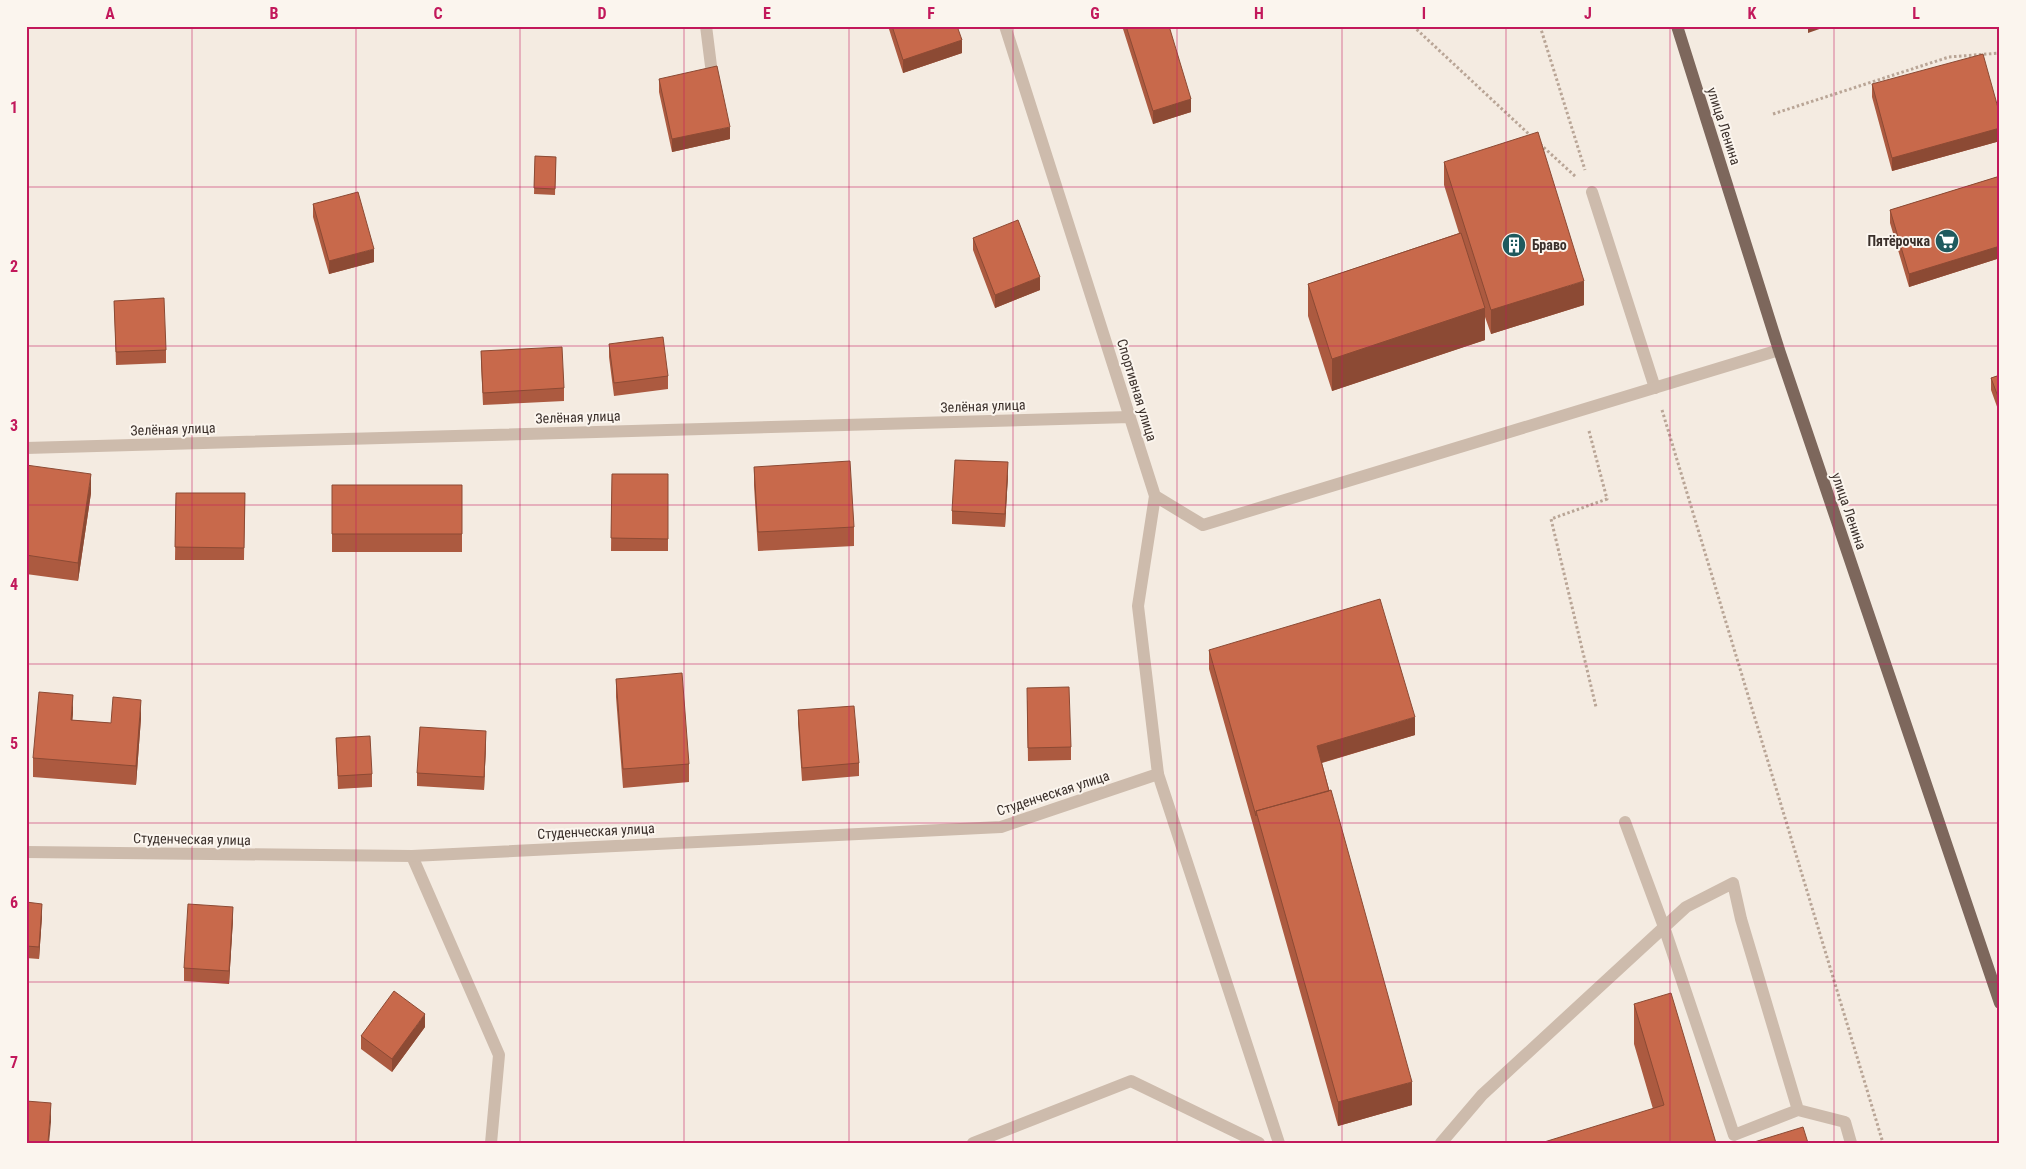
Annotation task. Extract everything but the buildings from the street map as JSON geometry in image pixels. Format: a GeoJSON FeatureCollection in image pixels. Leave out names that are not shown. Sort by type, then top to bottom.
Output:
{"type":"FeatureCollection","features":[{"type":"Feature","properties":{"kind":"main road","name":"улица Ленина"},"geometry":{"type":"LineString","coordinates":[[1676,26],[1779,350],[2000,1003]]}},
{"type":"Feature","properties":{"kind":"street"},"geometry":{"type":"LineString","coordinates":[[706,26],[712,66]]}},
{"type":"Feature","properties":{"kind":"street","name":"Спортивная улица"},"geometry":{"type":"LineString","coordinates":[[1005,26],[1155,496],[1138,606],[1158,774],[1279,1143]]}},
{"type":"Feature","properties":{"kind":"street"},"geometry":{"type":"LineString","coordinates":[[1592,192],[1655,388]]}},
{"type":"Feature","properties":{"kind":"street"},"geometry":{"type":"LineString","coordinates":[[1155,496],[1203,525],[1779,350]]}},
{"type":"Feature","properties":{"kind":"street","name":"Зелёная улица"},"geometry":{"type":"LineString","coordinates":[[26,448],[1130,417]]}},
{"type":"Feature","properties":{"kind":"street","name":"Студенческая улица"},"geometry":{"type":"LineString","coordinates":[[26,852],[412,856],[1001,828],[1158,774]]}},
{"type":"Feature","properties":{"kind":"street"},"geometry":{"type":"LineString","coordinates":[[1625,822],[1664,928],[1734,1135],[1798,1110],[1845,1122],[1851,1143]]}},
{"type":"Feature","properties":{"kind":"street"},"geometry":{"type":"LineString","coordinates":[[412,856],[499,1056],[491,1143]]}},
{"type":"Feature","properties":{"kind":"street"},"geometry":{"type":"LineString","coordinates":[[1441,1143],[1482,1095],[1686,907],[1733,883],[1741,919],[1798,1110]]}},
{"type":"Feature","properties":{"kind":"street"},"geometry":{"type":"LineString","coordinates":[[972,1143],[1132,1081],[1259,1143]]}},
{"type":"Feature","properties":{"kind":"path"},"geometry":{"type":"LineString","coordinates":[[1414,26],[1592,192]]}},
{"type":"Feature","properties":{"kind":"path"},"geometry":{"type":"LineString","coordinates":[[1540,26],[1592,192]]}},
{"type":"Feature","properties":{"kind":"path"},"geometry":{"type":"LineString","coordinates":[[1774,114],[1949,57],[2000,53]]}},
{"type":"Feature","properties":{"kind":"path"},"geometry":{"type":"LineString","coordinates":[[1655,388],[1883,1143]]}},
{"type":"Feature","properties":{"kind":"path"},"geometry":{"type":"LineString","coordinates":[[1584,410],[1607,499],[1551,519],[1596,707]]}},
{"type":"Feature","properties":{"kind":"place","name":"Пятёрочка"},"geometry":{"type":"Point","coordinates":[1947,241]}},
{"type":"Feature","properties":{"kind":"place","name":"Браво"},"geometry":{"type":"Point","coordinates":[1514,245]}}]}
